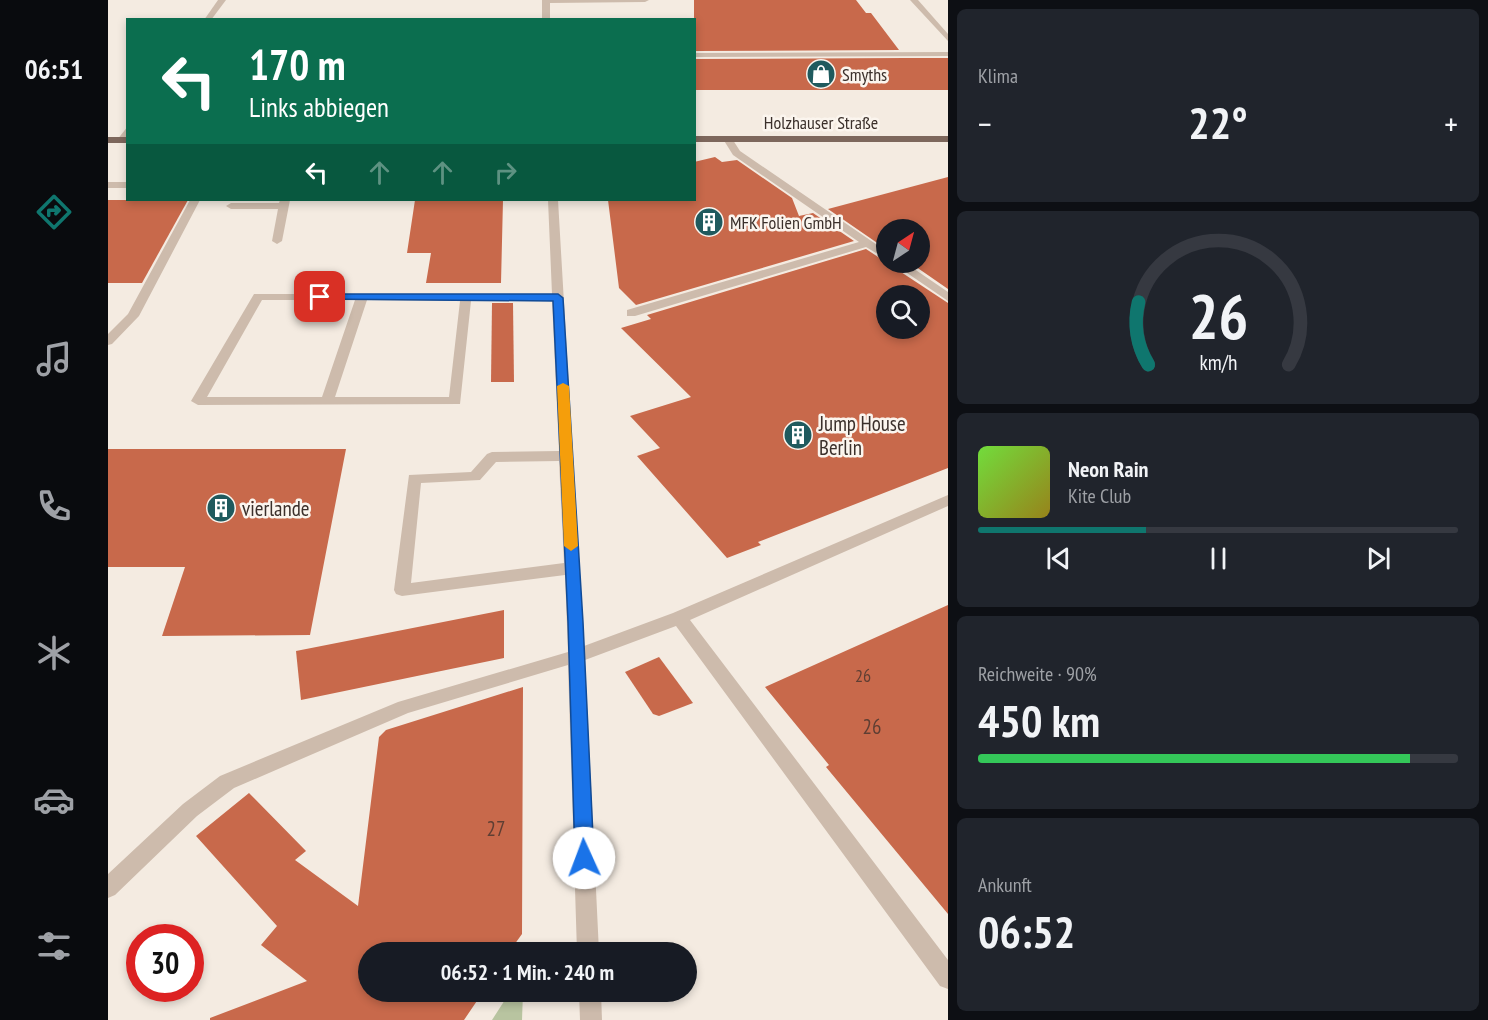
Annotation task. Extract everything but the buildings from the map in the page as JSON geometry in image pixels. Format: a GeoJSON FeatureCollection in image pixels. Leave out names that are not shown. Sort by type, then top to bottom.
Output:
{"type":"FeatureCollection","features":[{"type":"Feature","properties":{"kind":"main road","name":"Holzhauser Straße"},"geometry":{"type":"LineString","coordinates":[[696,139],[948,139]]}},
{"type":"Feature","properties":{"kind":"main road"},"geometry":{"type":"LineString","coordinates":[[108,140],[125,140]]}},
{"type":"Feature","properties":{"kind":"street"},"geometry":{"type":"LineString","coordinates":[[208,18],[222,0]]}},
{"type":"Feature","properties":{"kind":"street"},"geometry":{"type":"LineString","coordinates":[[546,18],[546,1],[645,0]]}},
{"type":"Feature","properties":{"kind":"street"},"geometry":{"type":"LineString","coordinates":[[914,0],[948,39]]}},
{"type":"Feature","properties":{"kind":"street"},"geometry":{"type":"LineString","coordinates":[[696,55],[948,54]]}},
{"type":"Feature","properties":{"kind":"street"},"geometry":{"type":"LineString","coordinates":[[728,139],[736,153],[876,249]]}},
{"type":"Feature","properties":{"kind":"street"},"geometry":{"type":"LineString","coordinates":[[108,185],[126,184]]}},
{"type":"Feature","properties":{"kind":"street"},"geometry":{"type":"LineString","coordinates":[[108,341],[133,316],[194,201]]}},
{"type":"Feature","properties":{"kind":"street"},"geometry":{"type":"LineString","coordinates":[[553,201],[572,568],[588,942]]}},
{"type":"Feature","properties":{"kind":"street"},"geometry":{"type":"LineString","coordinates":[[231,206],[285,203],[277,241]]}},
{"type":"Feature","properties":{"kind":"street"},"geometry":{"type":"LineString","coordinates":[[631,313],[867,243]]}},
{"type":"Feature","properties":{"kind":"street"},"geometry":{"type":"LineString","coordinates":[[912,273],[948,297]]}},
{"type":"Feature","properties":{"kind":"street"},"geometry":{"type":"LineString","coordinates":[[466,297],[455,401],[198,401],[258,296],[466,297],[558,298]]}},
{"type":"Feature","properties":{"kind":"street"},"geometry":{"type":"LineString","coordinates":[[327,401],[362,297]]}},
{"type":"Feature","properties":{"kind":"street"},"geometry":{"type":"LineString","coordinates":[[566,456],[492,457],[475,477],[414,478],[402,590],[572,568]]}},
{"type":"Feature","properties":{"kind":"street"},"geometry":{"type":"LineString","coordinates":[[108,888],[190,810],[227,782],[404,707],[576,656],[679,618],[948,500]]}},
{"type":"Feature","properties":{"kind":"street"},"geometry":{"type":"LineString","coordinates":[[679,618],[948,978]]}},
{"type":"Feature","properties":{"kind":"street"},"geometry":{"type":"LineString","coordinates":[[590,1002],[591,1020]]}},
{"type":"Feature","properties":{"kind":"green space"},"geometry":{"type":"Polygon","coordinates":[[[504,1002],[523,1002],[522,1020],[492,1020],[504,1002]]]}},
{"type":"Feature","properties":{"kind":"slow traffic"},"geometry":{"type":"LineString","coordinates":[[563,386],[571,546]]}},
{"type":"Feature","properties":{"kind":"place","name":"Smyths"},"geometry":{"type":"Point","coordinates":[821,74]}},
{"type":"Feature","properties":{"kind":"place","name":"MFK Folien GmbH"},"geometry":{"type":"Point","coordinates":[709,222]}},
{"type":"Feature","properties":{"kind":"place","name":"Jump House Berlin"},"geometry":{"type":"Point","coordinates":[798,435]}},
{"type":"Feature","properties":{"kind":"place","name":"vierlande"},"geometry":{"type":"Point","coordinates":[221,508]}},
{"type":"Feature","properties":{"kind":"route"},"geometry":{"type":"LineString","coordinates":[[320,297],[558,298],[575,622],[584,858]]}}]}
